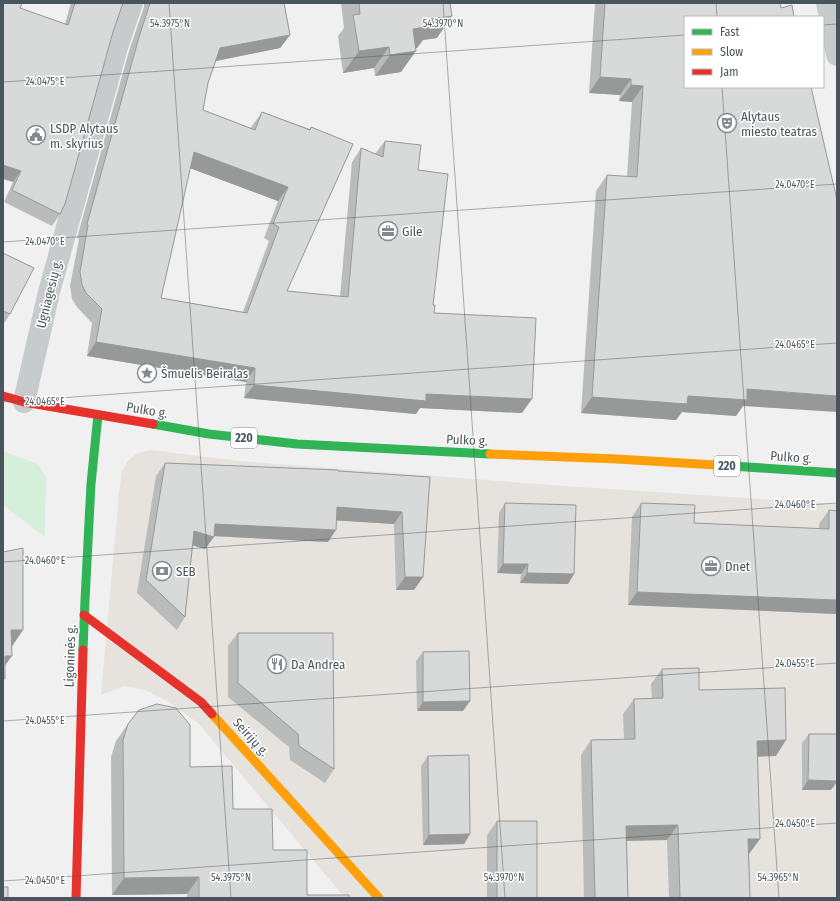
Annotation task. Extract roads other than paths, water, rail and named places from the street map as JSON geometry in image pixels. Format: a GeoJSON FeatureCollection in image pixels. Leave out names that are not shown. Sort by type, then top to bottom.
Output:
{"type":"FeatureCollection","features":[{"type":"Feature","properties":{"kind":"street","name":"Ugniagesių g."},"geometry":{"type":"LineString","coordinates":[[24,402],[49,292],[117,47],[132,3]]}},
{"type":"Feature","properties":{"kind":"street"},"geometry":{"type":"LineString","coordinates":[[827,3],[837,55]]}},
{"type":"Feature","properties":{"kind":"street","name":"220"},"geometry":{"type":"LineString","coordinates":[[3,396],[24,402],[98,415]]}},
{"type":"Feature","properties":{"kind":"street","name":"Pulko g."},"geometry":{"type":"LineString","coordinates":[[98,415],[209,434],[297,444],[548,457],[618,459],[837,473]]}},
{"type":"Feature","properties":{"kind":"street","name":"Ligoninės g."},"geometry":{"type":"LineString","coordinates":[[76,898],[84,615],[91,484],[98,415]]}},
{"type":"Feature","properties":{"kind":"street","name":"Seirijų g."},"geometry":{"type":"LineString","coordinates":[[84,615],[201,702],[379,898]]}},
{"type":"Feature","properties":{"kind":"place","name":"Alytaus miesto teatras"},"geometry":{"type":"Point","coordinates":[727,123]}},
{"type":"Feature","properties":{"kind":"place","name":"LSDP Alytaus m. skyrius"},"geometry":{"type":"Point","coordinates":[36,135]}},
{"type":"Feature","properties":{"kind":"place","name":"Gile"},"geometry":{"type":"Point","coordinates":[388,231]}},
{"type":"Feature","properties":{"kind":"place","name":"Šmuelis Beiralas"},"geometry":{"type":"Point","coordinates":[147,373]}},
{"type":"Feature","properties":{"kind":"place","name":"Dnet"},"geometry":{"type":"Point","coordinates":[711,566]}},
{"type":"Feature","properties":{"kind":"place","name":"SEB"},"geometry":{"type":"Point","coordinates":[162,571]}},
{"type":"Feature","properties":{"kind":"place","name":"Da Andrea"},"geometry":{"type":"Point","coordinates":[277,664]}}]}
